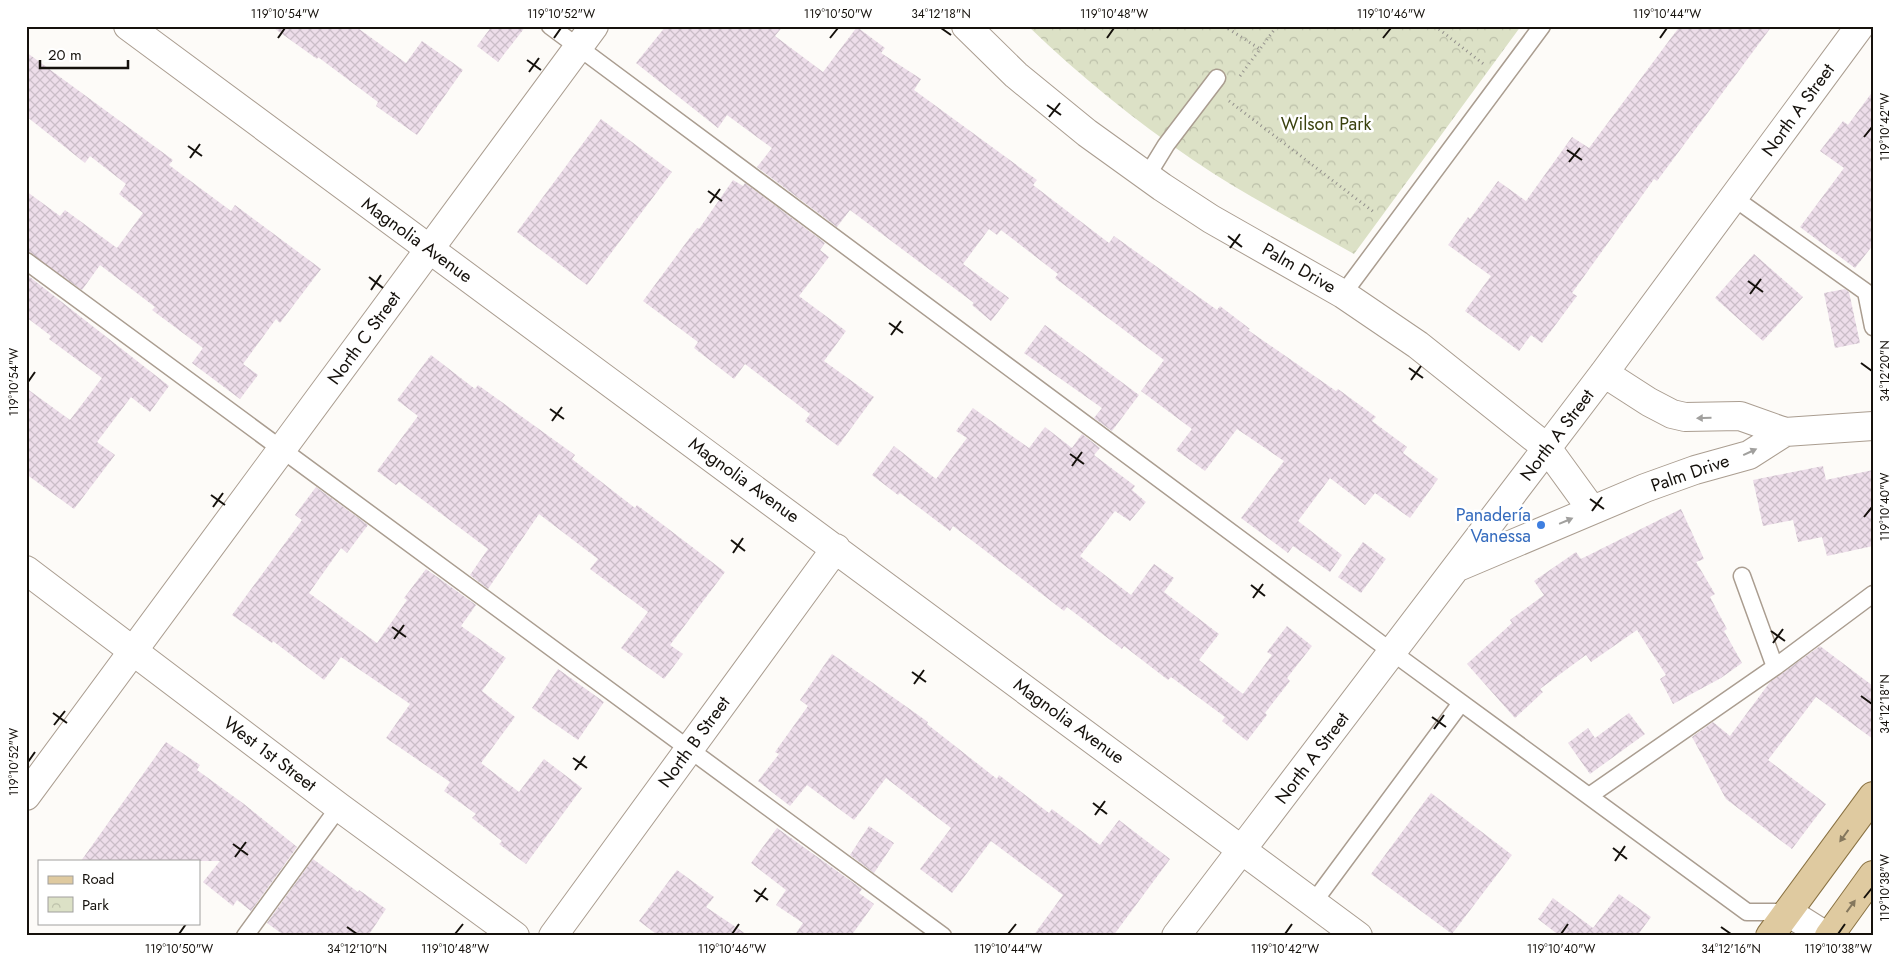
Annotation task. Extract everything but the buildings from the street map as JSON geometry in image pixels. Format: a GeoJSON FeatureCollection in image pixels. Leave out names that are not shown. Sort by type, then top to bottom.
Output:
{"type":"FeatureCollection","features":[{"type":"Feature","properties":{"kind":"main road"},"geometry":{"type":"LineString","coordinates":[[1770,936],[1873,796]]}},
{"type":"Feature","properties":{"kind":"main road"},"geometry":{"type":"LineString","coordinates":[[1827,936],[1873,875]]}},
{"type":"Feature","properties":{"kind":"street","name":"Magnolia Avenue"},"geometry":{"type":"LineString","coordinates":[[128,26],[1243,849],[1358,936]]}},
{"type":"Feature","properties":{"kind":"street","name":"Palm Drive"},"geometry":{"type":"LineString","coordinates":[[966,26],[1016,75],[1087,133],[1147,176],[1211,219],[1343,294],[1418,345],[1546,448],[1592,510]]}},
{"type":"Feature","properties":{"kind":"street","name":"North A Street"},"geometry":{"type":"LineString","coordinates":[[1176,936],[1604,373],[1860,26]]}},
{"type":"Feature","properties":{"kind":"street","name":"North C Street"},"geometry":{"type":"LineString","coordinates":[[26,796],[284,449],[586,37]]}},
{"type":"Feature","properties":{"kind":"street","name":"Palm Drive"},"geometry":{"type":"LineString","coordinates":[[1604,373],[1672,414],[1700,419],[1740,416],[1785,432],[1873,426]]}},
{"type":"Feature","properties":{"kind":"street","name":"Palm Drive"},"geometry":{"type":"LineString","coordinates":[[1456,568],[1592,510],[1695,470],[1749,455],[1785,432]]}},
{"type":"Feature","properties":{"kind":"street","name":"North B Street"},"geometry":{"type":"LineString","coordinates":[[553,936],[836,548]]}},
{"type":"Feature","properties":{"kind":"street","name":"West 1st Street"},"geometry":{"type":"LineString","coordinates":[[26,570],[134,649],[340,807],[515,936]]}},
{"type":"Feature","properties":{"kind":"street"},"geometry":{"type":"LineString","coordinates":[[1788,912],[1827,936]]}},
{"type":"Feature","properties":{"kind":"lane"},"geometry":{"type":"LineString","coordinates":[[550,26],[586,37],[1392,652],[1747,912],[1788,912]]}},
{"type":"Feature","properties":{"kind":"lane"},"geometry":{"type":"LineString","coordinates":[[1343,294],[1542,26]]}},
{"type":"Feature","properties":{"kind":"lane"},"geometry":{"type":"LineString","coordinates":[[1147,176],[1166,145],[1217,78]]}},
{"type":"Feature","properties":{"kind":"lane"},"geometry":{"type":"LineString","coordinates":[[1734,198],[1870,289],[1873,327]]}},
{"type":"Feature","properties":{"kind":"lane"},"geometry":{"type":"LineString","coordinates":[[26,261],[284,449],[943,936]]}},
{"type":"Feature","properties":{"kind":"lane"},"geometry":{"type":"LineString","coordinates":[[1742,576],[1774,667]]}},
{"type":"Feature","properties":{"kind":"lane"},"geometry":{"type":"LineString","coordinates":[[1589,796],[1774,667],[1873,594]]}},
{"type":"Feature","properties":{"kind":"lane"},"geometry":{"type":"LineString","coordinates":[[1313,903],[1461,703]]}},
{"type":"Feature","properties":{"kind":"lane"},"geometry":{"type":"LineString","coordinates":[[245,936],[340,807]]}},
{"type":"Feature","properties":{"kind":"path"},"geometry":{"type":"LineString","coordinates":[[1224,26],[1260,49]]}},
{"type":"Feature","properties":{"kind":"path"},"geometry":{"type":"LineString","coordinates":[[1435,26],[1502,80]]}},
{"type":"Feature","properties":{"kind":"path"},"geometry":{"type":"LineString","coordinates":[[1224,98],[1392,226]]}},
{"type":"Feature","properties":{"kind":"green space","name":"Wilson Park"},"geometry":{"type":"Polygon","coordinates":[[[1028,26],[1521,26],[1354,254],[1232,185],[1171,145],[1108,97],[1028,26]]]}},
{"type":"Feature","properties":{"kind":"place","name":"Panadería Vanessa"},"geometry":{"type":"Point","coordinates":[1541,525]}}]}
